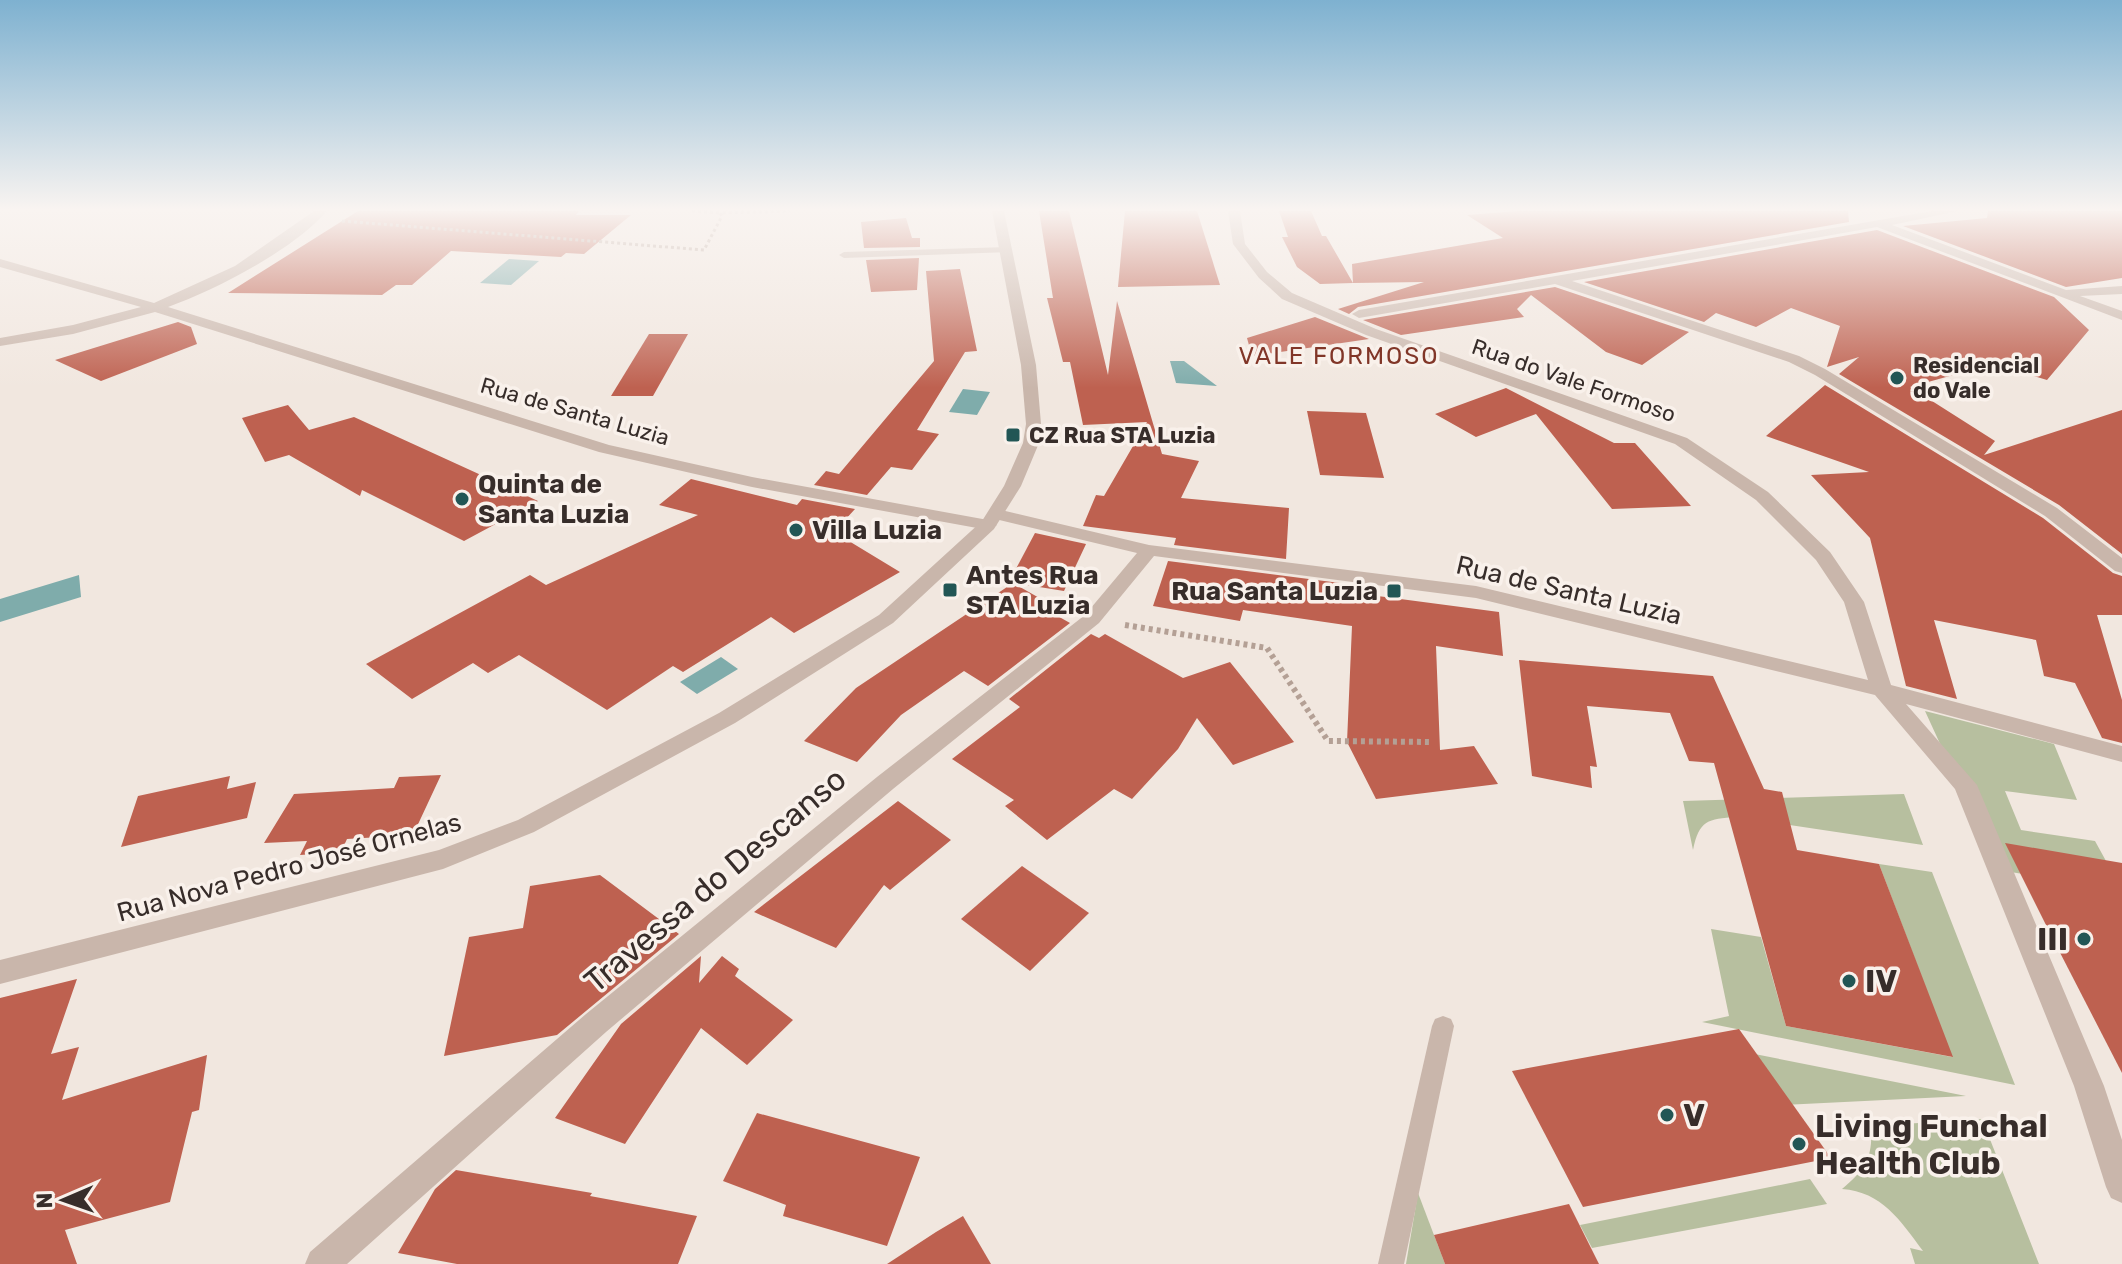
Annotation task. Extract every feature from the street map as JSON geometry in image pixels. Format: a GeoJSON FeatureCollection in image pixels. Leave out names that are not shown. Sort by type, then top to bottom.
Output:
{"type":"FeatureCollection","features":[{"type":"Feature","properties":{"kind":"street","name":"Rua de Santa Luzia"},"geometry":{"type":"LineString","coordinates":[[25,270],[157,307],[605,449],[752,482],[992,519],[1149,550],[1476,592],[1882,690],[2122,754]]}},
{"type":"Feature","properties":{"kind":"street"},"geometry":{"type":"LineString","coordinates":[[0,342],[92,328],[157,307],[238,270]]}},
{"type":"Feature","properties":{"kind":"street","name":"Rua Nova Pedro José Ornelas"},"geometry":{"type":"LineString","coordinates":[[0,972],[443,859],[526,826],[727,718],[886,619],[992,519],[1032,441],[1034,407],[1010,270]]}},
{"type":"Feature","properties":{"kind":"street","name":"Rua do Vale Formoso"},"geometry":{"type":"LineString","coordinates":[[1259,270],[1287,296],[1371,332],[1681,441],[1762,496],[1823,556],[1854,602],[1882,690]]}},
{"type":"Feature","properties":{"kind":"street"},"geometry":{"type":"LineString","coordinates":[[1359,314],[1607,270]]}},
{"type":"Feature","properties":{"kind":"street"},"geometry":{"type":"LineString","coordinates":[[1998,270],[2122,314]]}},
{"type":"Feature","properties":{"kind":"street"},"geometry":{"type":"LineString","coordinates":[[1554,279],[1794,359],[1820,372],[2051,512],[2122,567]]}},
{"type":"Feature","properties":{"kind":"street"},"geometry":{"type":"LineString","coordinates":[[2055,292],[2122,290]]}},
{"type":"Feature","properties":{"kind":"street","name":"Travessa do Descanso"},"geometry":{"type":"LineString","coordinates":[[322,1264],[596,1023],[885,783],[1092,619],[1149,550]]}},
{"type":"Feature","properties":{"kind":"street"},"geometry":{"type":"LineString","coordinates":[[1882,690],[1965,785],[2089,1086],[2122,1187]]}},
{"type":"Feature","properties":{"kind":"lane"},"geometry":{"type":"LineString","coordinates":[[1391,1264],[1443,1026]]}},
{"type":"Feature","properties":{"kind":"path"},"geometry":{"type":"LineString","coordinates":[[1092,619],[1267,648],[1328,741],[1432,742]]}},
{"type":"Feature","properties":{"kind":"green space"},"geometry":{"type":"Polygon","coordinates":[[[1925,711],[2054,744],[2077,800],[2005,791],[2021,830],[2095,841],[2122,890],[1998,870],[1925,711]]]}},
{"type":"Feature","properties":{"kind":"green space"},"geometry":{"type":"Polygon","coordinates":[[[1904,794],[1923,845],[1736,817],[1706,823],[1698,832],[1693,850],[1683,801],[1904,794]]]}},
{"type":"Feature","properties":{"kind":"green space"},"geometry":{"type":"Polygon","coordinates":[[[1879,864],[1932,872],[2015,1085],[1702,1022],[1729,1016],[1711,929],[1761,937],[1786,1026],[1952,1057],[1879,864]]]}},
{"type":"Feature","properties":{"kind":"green space"},"geometry":{"type":"Polygon","coordinates":[[[1719,1047],[1966,1096],[1760,1106],[1719,1047]]]}},
{"type":"Feature","properties":{"kind":"green space"},"geometry":{"type":"Polygon","coordinates":[[[1982,1119],[2039,1264],[1915,1264],[1910,1248],[1923,1251],[1898,1219],[1868,1196],[1842,1189],[1866,1162],[1871,1146],[1871,1126],[1982,1119]]]}},
{"type":"Feature","properties":{"kind":"green space"},"geometry":{"type":"Polygon","coordinates":[[[1810,1179],[1827,1204],[1592,1248],[1580,1225],[1810,1179]]]}},
{"type":"Feature","properties":{"kind":"green space"},"geometry":{"type":"Polygon","coordinates":[[[1418,1193],[1445,1264],[1406,1264],[1418,1193]]]}},
{"type":"Feature","properties":{"kind":"water"},"geometry":{"type":"Polygon","coordinates":[[[496,270],[529,270],[511,285],[480,283],[496,270]]]}},
{"type":"Feature","properties":{"kind":"water"},"geometry":{"type":"Polygon","coordinates":[[[1170,361],[1184,361],[1217,386],[1176,383],[1170,361]]]}},
{"type":"Feature","properties":{"kind":"water"},"geometry":{"type":"Polygon","coordinates":[[[963,389],[990,392],[977,415],[949,412],[963,389]]]}},
{"type":"Feature","properties":{"kind":"water"},"geometry":{"type":"Polygon","coordinates":[[[79,575],[81,597],[0,622],[0,599],[79,575]]]}},
{"type":"Feature","properties":{"kind":"water"},"geometry":{"type":"Polygon","coordinates":[[[721,657],[738,669],[697,694],[680,682],[721,657]]]}},
{"type":"Feature","properties":{"kind":"building"},"geometry":{"type":"Polygon","coordinates":[[[264,270],[429,270],[412,285],[396,285],[382,295],[228,293],[264,270]]]}},
{"type":"Feature","properties":{"kind":"building"},"geometry":{"type":"Polygon","coordinates":[[[868,270],[918,270],[917,290],[871,292],[868,270]]]}},
{"type":"Feature","properties":{"kind":"building"},"geometry":{"type":"Polygon","coordinates":[[[960,270],[977,351],[965,352],[917,430],[939,434],[912,470],[891,467],[867,495],[814,485],[826,471],[839,474],[934,361],[926,271],[960,270]]]}},
{"type":"Feature","properties":{"kind":"building"},"geometry":{"type":"Polygon","coordinates":[[[1048,270],[1083,270],[1108,375],[1117,301],[1162,454],[1199,461],[1181,498],[1289,508],[1286,559],[1174,545],[1176,538],[1083,526],[1096,495],[1104,496],[1147,422],[1083,425],[1070,362],[1063,362],[1047,298],[1053,298],[1048,270]]]}},
{"type":"Feature","properties":{"kind":"building"},"geometry":{"type":"Polygon","coordinates":[[[1120,270],[1215,270],[1220,285],[1118,287],[1120,270]]]}},
{"type":"Feature","properties":{"kind":"building"},"geometry":{"type":"Polygon","coordinates":[[[1301,270],[1346,270],[1353,283],[1320,284],[1301,270]]]}},
{"type":"Feature","properties":{"kind":"building"},"geometry":{"type":"Polygon","coordinates":[[[1352,270],[1572,270],[1358,307],[1349,314],[1338,309],[1424,282],[1353,283],[1352,270]]]}},
{"type":"Feature","properties":{"kind":"building"},"geometry":{"type":"Polygon","coordinates":[[[1652,270],[1983,270],[2054,297],[2089,330],[2047,380],[1993,364],[1910,387],[1995,441],[1984,455],[2122,410],[2122,554],[2059,505],[1839,374],[1859,357],[1827,367],[1840,326],[1791,308],[1756,327],[1716,313],[1704,322],[1584,282],[1652,270]]]}},
{"type":"Feature","properties":{"kind":"building"},"geometry":{"type":"Polygon","coordinates":[[[2021,270],[2122,270],[2122,278],[2066,287],[2021,270]]]}},
{"type":"Feature","properties":{"kind":"building"},"geometry":{"type":"Polygon","coordinates":[[[1555,287],[1689,332],[1642,365],[1606,352],[1531,295],[1517,309],[1524,317],[1401,335],[1363,320],[1555,287]]]}},
{"type":"Feature","properties":{"kind":"building"},"geometry":{"type":"Polygon","coordinates":[[[1315,317],[1369,339],[1252,356],[1247,338],[1315,317]]]}},
{"type":"Feature","properties":{"kind":"building"},"geometry":{"type":"Polygon","coordinates":[[[178,322],[191,327],[197,344],[101,381],[55,360],[178,322]]]}},
{"type":"Feature","properties":{"kind":"building"},"geometry":{"type":"Polygon","coordinates":[[[649,334],[688,334],[653,396],[611,396],[649,334]]]}},
{"type":"Feature","properties":{"kind":"building"},"geometry":{"type":"Polygon","coordinates":[[[1825,385],[2043,518],[2113,573],[2122,576],[2122,615],[2097,615],[2122,700],[2122,743],[2102,738],[2075,683],[2044,676],[2036,640],[1934,620],[1957,699],[1906,686],[1870,538],[1811,475],[1869,472],[1766,436],[1825,385]]]}},
{"type":"Feature","properties":{"kind":"building"},"geometry":{"type":"Polygon","coordinates":[[[1506,388],[1614,443],[1635,443],[1691,506],[1612,509],[1536,414],[1476,437],[1435,414],[1506,388]]]}},
{"type":"Feature","properties":{"kind":"building"},"geometry":{"type":"Polygon","coordinates":[[[288,405],[309,430],[354,417],[538,501],[464,541],[362,490],[360,496],[289,455],[265,462],[242,418],[288,405]]]}},
{"type":"Feature","properties":{"kind":"building"},"geometry":{"type":"Polygon","coordinates":[[[1307,411],[1366,413],[1384,478],[1320,475],[1307,411]]]}},
{"type":"Feature","properties":{"kind":"building"},"geometry":{"type":"Polygon","coordinates":[[[691,479],[797,505],[802,499],[855,509],[834,532],[900,572],[794,633],[771,617],[683,672],[673,666],[607,710],[519,655],[488,673],[473,663],[412,699],[366,664],[530,575],[546,585],[698,515],[659,505],[691,479]]]}},
{"type":"Feature","properties":{"kind":"building"},"geometry":{"type":"Polygon","coordinates":[[[1035,533],[1086,544],[1064,591],[1009,582],[1035,533]]]}},
{"type":"Feature","properties":{"kind":"building"},"geometry":{"type":"Polygon","coordinates":[[[1168,561],[1371,587],[1370,595],[1499,612],[1503,656],[1436,646],[1440,750],[1474,746],[1498,784],[1376,799],[1347,742],[1352,626],[1243,610],[1240,621],[1153,606],[1168,561]]]}},
{"type":"Feature","properties":{"kind":"building"},"geometry":{"type":"Polygon","coordinates":[[[1013,583],[1057,608],[1054,614],[1070,623],[988,686],[964,671],[901,715],[857,762],[804,741],[856,688],[1013,583]]]}},
{"type":"Feature","properties":{"kind":"building"},"geometry":{"type":"Polygon","coordinates":[[[1091,634],[1099,638],[1105,634],[1183,678],[1230,662],[1294,742],[1233,765],[1197,718],[1178,749],[1132,799],[1114,789],[1047,840],[1005,806],[1014,800],[952,759],[1020,707],[1009,699],[1091,634]]]}},
{"type":"Feature","properties":{"kind":"building"},"geometry":{"type":"Polygon","coordinates":[[[1519,660],[1713,676],[1764,789],[1782,792],[1797,850],[1879,864],[1953,1057],[1786,1026],[1714,763],[1689,761],[1670,713],[1587,706],[1597,767],[1590,766],[1592,788],[1532,776],[1519,660]]]}},
{"type":"Feature","properties":{"kind":"building"},"geometry":{"type":"Polygon","coordinates":[[[441,775],[413,835],[347,839],[341,852],[300,855],[307,841],[264,843],[294,794],[394,788],[399,777],[441,775]]]}},
{"type":"Feature","properties":{"kind":"building"},"geometry":{"type":"Polygon","coordinates":[[[230,776],[227,789],[256,782],[247,818],[121,847],[138,796],[230,776]]]}},
{"type":"Feature","properties":{"kind":"building"},"geometry":{"type":"Polygon","coordinates":[[[898,801],[951,840],[890,890],[884,885],[836,948],[754,912],[898,801]]]}},
{"type":"Feature","properties":{"kind":"building","name":"III"},"geometry":{"type":"Polygon","coordinates":[[[2005,843],[2122,863],[2122,1073],[2054,941],[2005,843]]]}},
{"type":"Feature","properties":{"kind":"building"},"geometry":{"type":"Polygon","coordinates":[[[1022,866],[1089,913],[1030,971],[961,919],[1022,866]]]}},
{"type":"Feature","properties":{"kind":"building"},"geometry":{"type":"Polygon","coordinates":[[[600,875],[679,934],[557,1035],[444,1056],[469,937],[523,928],[530,886],[600,875]]]}},
{"type":"Feature","properties":{"kind":"building"},"geometry":{"type":"Polygon","coordinates":[[[701,956],[699,983],[722,956],[739,969],[735,976],[793,1020],[747,1065],[701,1028],[625,1144],[555,1118],[621,1024],[701,956]]]}},
{"type":"Feature","properties":{"kind":"building"},"geometry":{"type":"Polygon","coordinates":[[[77,979],[51,1054],[79,1047],[62,1100],[207,1055],[199,1110],[192,1112],[170,1202],[65,1230],[77,1264],[0,1264],[0,998],[77,979]]]}},
{"type":"Feature","properties":{"kind":"building","name":"V"},"geometry":{"type":"Polygon","coordinates":[[[1739,1029],[1831,1158],[1583,1207],[1512,1071],[1739,1029]]]}},
{"type":"Feature","properties":{"kind":"building"},"geometry":{"type":"Polygon","coordinates":[[[757,1113],[920,1157],[887,1246],[783,1216],[786,1205],[723,1181],[757,1113]]]}},
{"type":"Feature","properties":{"kind":"building"},"geometry":{"type":"Polygon","coordinates":[[[456,1170],[592,1193],[590,1196],[697,1216],[678,1264],[457,1264],[398,1253],[435,1189],[456,1170]]]}},
{"type":"Feature","properties":{"kind":"building"},"geometry":{"type":"Polygon","coordinates":[[[1569,1204],[1599,1264],[1445,1264],[1434,1235],[1569,1204]]]}},
{"type":"Feature","properties":{"kind":"building"},"geometry":{"type":"Polygon","coordinates":[[[963,1216],[991,1264],[887,1264],[936,1232],[963,1216]]]}},
{"type":"Feature","properties":{"kind":"place","name":"Residencial do Vale"},"geometry":{"type":"Point","coordinates":[1897,378]}},
{"type":"Feature","properties":{"kind":"place","name":"CZ Rua STA Luzia"},"geometry":{"type":"Point","coordinates":[1013,435]}},
{"type":"Feature","properties":{"kind":"place","name":"Quinta de Santa Luzia"},"geometry":{"type":"Point","coordinates":[462,499]}},
{"type":"Feature","properties":{"kind":"place","name":"Villa Luzia"},"geometry":{"type":"Point","coordinates":[796,530]}},
{"type":"Feature","properties":{"kind":"place","name":"Antes Rua STA Luzia"},"geometry":{"type":"Point","coordinates":[950,590]}},
{"type":"Feature","properties":{"kind":"place","name":"Rua Santa Luzia"},"geometry":{"type":"Point","coordinates":[1394,591]}},
{"type":"Feature","properties":{"kind":"place","name":"III"},"geometry":{"type":"Point","coordinates":[2084,939]}},
{"type":"Feature","properties":{"kind":"place","name":"IV"},"geometry":{"type":"Point","coordinates":[1849,981]}},
{"type":"Feature","properties":{"kind":"place","name":"V"},"geometry":{"type":"Point","coordinates":[1667,1115]}},
{"type":"Feature","properties":{"kind":"place","name":"Living Funchal Health Club"},"geometry":{"type":"Point","coordinates":[1799,1144]}},
{"type":"Feature","properties":{"kind":"district","name":"VALE FORMOSO"},"geometry":{"type":"Point","coordinates":[1339,356]}}]}
